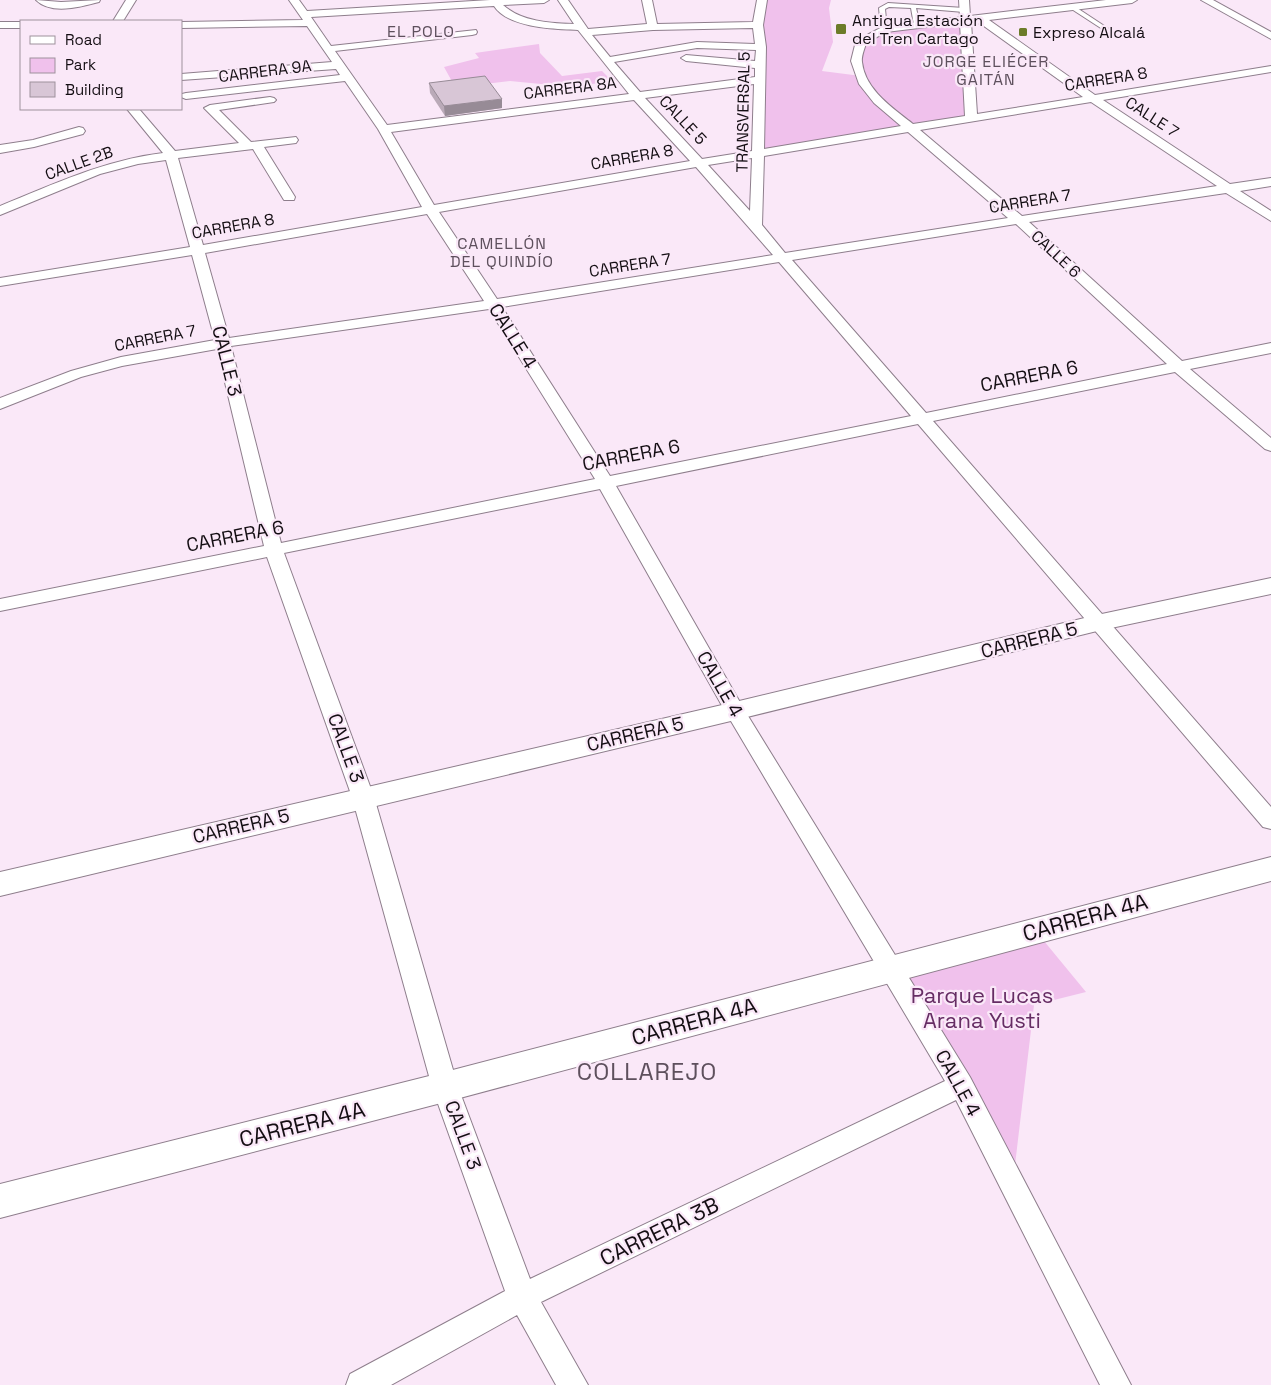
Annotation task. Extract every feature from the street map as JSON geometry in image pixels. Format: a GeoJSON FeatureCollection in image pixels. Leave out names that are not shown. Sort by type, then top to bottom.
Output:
{"type":"FeatureCollection","features":[{"type":"Feature","properties":{"kind":"main road","name":"CARRERA 5"},"geometry":{"type":"LineString","coordinates":[[0,884],[363,797],[735,711],[1097,623],[1271,586]]}},
{"type":"Feature","properties":{"kind":"main road","name":"CARRERA 4A"},"geometry":{"type":"LineString","coordinates":[[0,1201],[445,1088],[891,968],[1271,869]]}},
{"type":"Feature","properties":{"kind":"street"},"geometry":{"type":"LineString","coordinates":[[41,0],[65,5],[95,0]]}},
{"type":"Feature","properties":{"kind":"street"},"geometry":{"type":"LineString","coordinates":[[119,20],[131,0]]}},
{"type":"Feature","properties":{"kind":"street","name":"CALLE 4"},"geometry":{"type":"LineString","coordinates":[[294,0],[348,77],[352,90],[384,129],[430,210],[493,304],[604,482],[735,711],[961,1085],[1116,1385]]}},
{"type":"Feature","properties":{"kind":"street"},"geometry":{"type":"LineString","coordinates":[[182,25],[308,19],[495,2],[544,0]]}},
{"type":"Feature","properties":{"kind":"street","name":"CALLE 5"},"geometry":{"type":"LineString","coordinates":[[563,0],[583,29],[638,95],[756,225],[783,259],[1097,623],[1271,822]]}},
{"type":"Feature","properties":{"kind":"street"},"geometry":{"type":"LineString","coordinates":[[647,0],[653,27]]}},
{"type":"Feature","properties":{"kind":"street","name":"TRANSVERSAL 5"},"geometry":{"type":"LineString","coordinates":[[756,225],[760,154],[761,47],[758,25],[762,0]]}},
{"type":"Feature","properties":{"kind":"street","name":"CALLE 6"},"geometry":{"type":"LineString","coordinates":[[1132,0],[1072,7],[964,10],[917,25],[884,29],[861,41],[856,61],[867,87],[878,101],[1019,220],[1180,368],[1271,446]]}},
{"type":"Feature","properties":{"kind":"street"},"geometry":{"type":"LineString","coordinates":[[1206,0],[1271,36]]}},
{"type":"Feature","properties":{"kind":"street"},"geometry":{"type":"LineString","coordinates":[[495,2],[505,14],[546,25],[583,29],[758,25]]}},
{"type":"Feature","properties":{"kind":"street"},"geometry":{"type":"LineString","coordinates":[[964,10],[971,118]]}},
{"type":"Feature","properties":{"kind":"street","name":"CALLE 7"},"geometry":{"type":"LineString","coordinates":[[964,10],[984,21],[1094,99],[1231,188],[1271,217]]}},
{"type":"Feature","properties":{"kind":"street"},"geometry":{"type":"LineString","coordinates":[[0,25],[20,25]]}},
{"type":"Feature","properties":{"kind":"street"},"geometry":{"type":"LineString","coordinates":[[329,49],[472,32]]}},
{"type":"Feature","properties":{"kind":"street"},"geometry":{"type":"LineString","coordinates":[[609,60],[696,45],[761,47]]}},
{"type":"Feature","properties":{"kind":"street"},"geometry":{"type":"LineString","coordinates":[[686,58],[760,65]]}},
{"type":"Feature","properties":{"kind":"street"},"geometry":{"type":"LineString","coordinates":[[182,77],[340,65]]}},
{"type":"Feature","properties":{"kind":"street","name":"CARRERA 8"},"geometry":{"type":"LineString","coordinates":[[0,282],[198,250],[700,162],[760,154],[1271,69]]}},
{"type":"Feature","properties":{"kind":"street","name":"CARRERA 9A"},"geometry":{"type":"LineString","coordinates":[[186,96],[348,77]]}},
{"type":"Feature","properties":{"kind":"street","name":"CARRERA 8A"},"geometry":{"type":"LineString","coordinates":[[384,129],[760,80]]}},
{"type":"Feature","properties":{"kind":"street"},"geometry":{"type":"LineString","coordinates":[[278,99],[210,108],[253,145],[289,197]]}},
{"type":"Feature","properties":{"kind":"street","name":"CALLE 3"},"geometry":{"type":"LineString","coordinates":[[134,110],[171,155],[223,343],[274,550],[363,797],[445,1088],[522,1297],[573,1385]]}},
{"type":"Feature","properties":{"kind":"street"},"geometry":{"type":"LineString","coordinates":[[0,149],[34,143],[79,131]]}},
{"type":"Feature","properties":{"kind":"street"},"geometry":{"type":"LineString","coordinates":[[171,155],[292,140]]}},
{"type":"Feature","properties":{"kind":"street","name":"CALLE 2B"},"geometry":{"type":"LineString","coordinates":[[0,211],[96,171],[137,160],[171,155]]}},
{"type":"Feature","properties":{"kind":"street","name":"CARRERA 7"},"geometry":{"type":"LineString","coordinates":[[0,404],[76,374],[121,362],[223,343],[493,304],[1271,182]]}},
{"type":"Feature","properties":{"kind":"street","name":"CARRERA 6"},"geometry":{"type":"LineString","coordinates":[[0,604],[921,418],[1180,368],[1271,348]]}},
{"type":"Feature","properties":{"kind":"street","name":"CARRERA 3B"},"geometry":{"type":"LineString","coordinates":[[361,1385],[522,1297],[961,1085]]}},
{"type":"Feature","properties":{"kind":"lane"},"geometry":{"type":"LineString","coordinates":[[884,29],[882,8],[889,2],[964,10]]}},
{"type":"Feature","properties":{"kind":"lane"},"geometry":{"type":"LineString","coordinates":[[913,6],[917,25]]}},
{"type":"Feature","properties":{"kind":"lane"},"geometry":{"type":"LineString","coordinates":[[1072,7],[1112,33]]}},
{"type":"Feature","properties":{"kind":"green space"},"geometry":{"type":"Polygon","coordinates":[[[762,0],[831,0],[829,8],[833,42],[822,71],[861,76],[861,41],[884,29],[964,19],[971,119],[760,152],[762,0]]]}},
{"type":"Feature","properties":{"kind":"green space"},"geometry":{"type":"Polygon","coordinates":[[[539,44],[540,53],[562,76],[602,71],[612,81],[572,87],[510,81],[459,87],[454,85],[444,67],[479,58],[475,53],[539,44]]]}},
{"type":"Feature","properties":{"kind":"green space","name":"Parque Lucas Arana Yusti"},"geometry":{"type":"Polygon","coordinates":[[[1044,941],[1086,992],[1034,1005],[1015,1165],[902,972],[1044,941]]]}},
{"type":"Feature","properties":{"kind":"building"},"geometry":{"type":"Polygon","coordinates":[[[485,76],[502,99],[444,106],[429,83],[485,76]]]}},
{"type":"Feature","properties":{"kind":"place","name":"Antigua Estación del Tren Cartago"},"geometry":{"type":"Point","coordinates":[841,29]}},
{"type":"Feature","properties":{"kind":"place","name":"Expreso Alcalá"},"geometry":{"type":"Point","coordinates":[1023,32]}},
{"type":"Feature","properties":{"kind":"district","name":"EL POLO"},"geometry":{"type":"Point","coordinates":[421,31]}},
{"type":"Feature","properties":{"kind":"district","name":"JORGE ELIÉCER GAITÁN"},"geometry":{"type":"Point","coordinates":[986,70]}},
{"type":"Feature","properties":{"kind":"district","name":"CAMELLÓN DEL QUINDÍO"},"geometry":{"type":"Point","coordinates":[502,252]}},
{"type":"Feature","properties":{"kind":"district","name":"COLLAREJO"},"geometry":{"type":"Point","coordinates":[647,1071]}}]}
